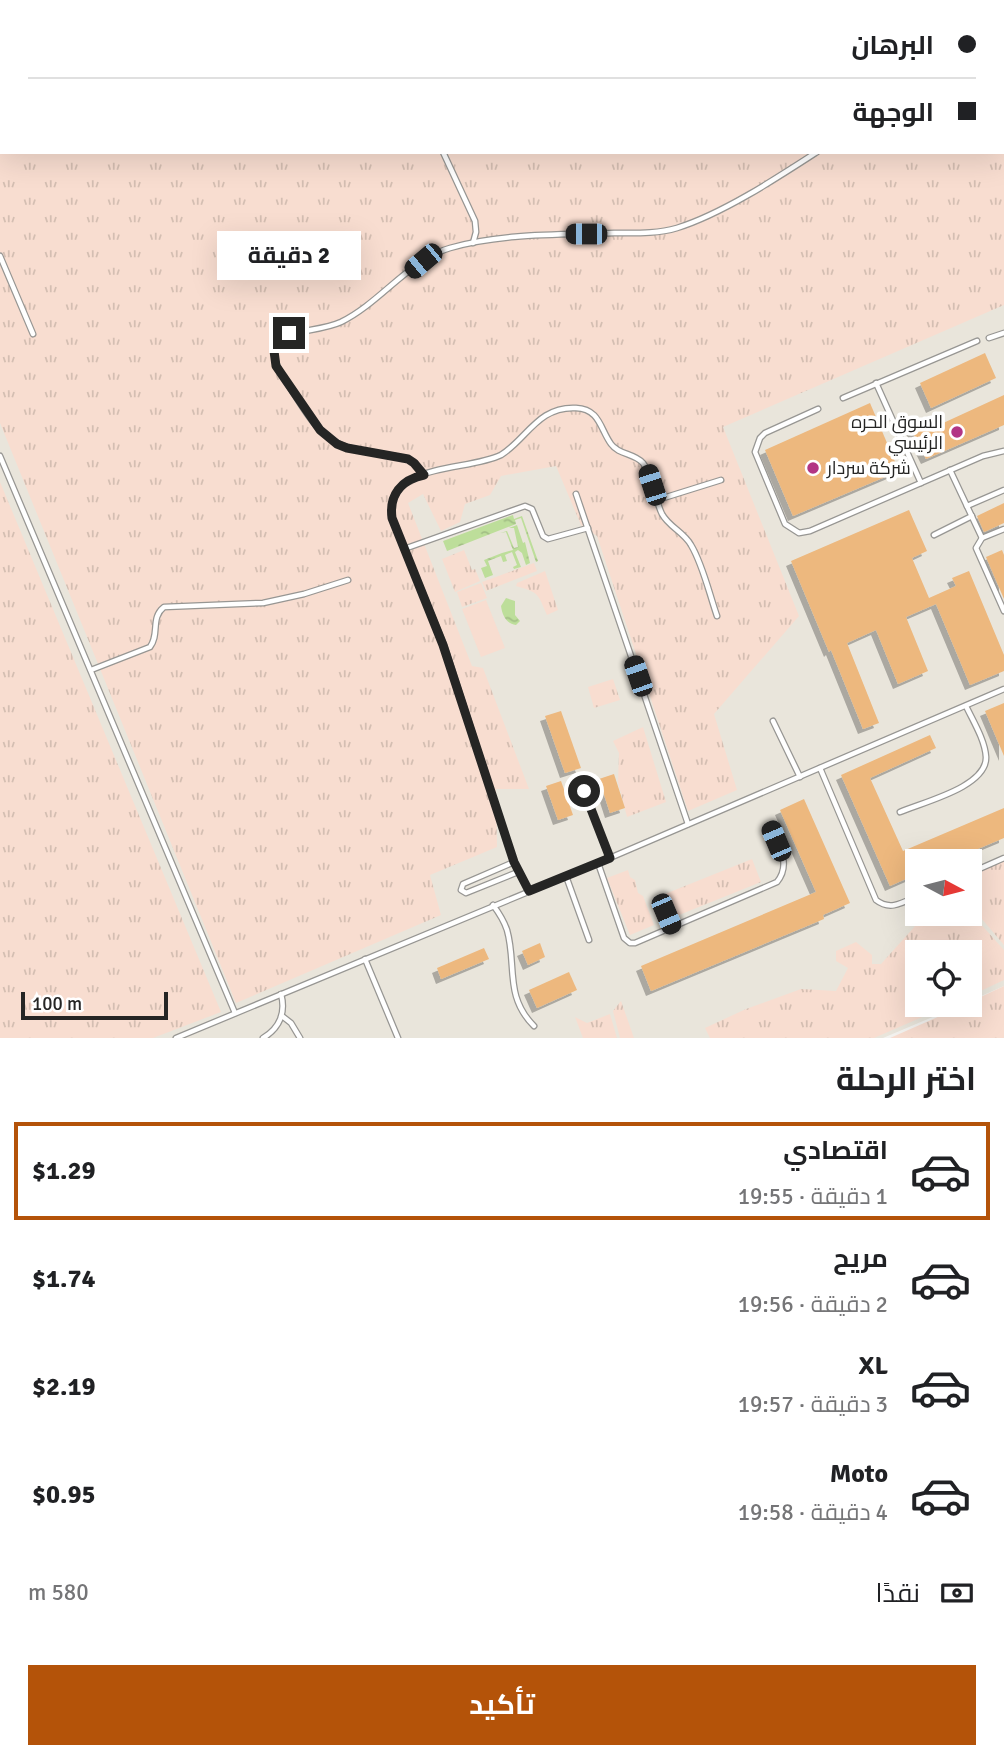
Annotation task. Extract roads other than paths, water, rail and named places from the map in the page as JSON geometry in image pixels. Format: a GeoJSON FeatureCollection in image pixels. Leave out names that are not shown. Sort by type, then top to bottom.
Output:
{"type":"FeatureCollection","features":[{"type":"Feature","properties":{"kind":"lane"},"geometry":{"type":"LineString","coordinates":[[444,154],[475,221],[473,243]]}},
{"type":"Feature","properties":{"kind":"lane"},"geometry":{"type":"LineString","coordinates":[[424,475],[408,459],[347,448],[328,438],[313,422],[276,366],[274,351],[282,337],[289,333],[319,330],[359,312],[438,252],[473,243],[537,236],[653,232],[677,228],[758,189],[814,154]]}},
{"type":"Feature","properties":{"kind":"lane"},"geometry":{"type":"LineString","coordinates":[[0,256],[33,334]]}},
{"type":"Feature","properties":{"kind":"lane"},"geometry":{"type":"LineString","coordinates":[[989,338],[1004,333]]}},
{"type":"Feature","properties":{"kind":"lane"},"geometry":{"type":"LineString","coordinates":[[843,398],[977,341]]}},
{"type":"Feature","properties":{"kind":"lane"},"geometry":{"type":"LineString","coordinates":[[876,383],[921,483]]}},
{"type":"Feature","properties":{"kind":"lane"},"geometry":{"type":"LineString","coordinates":[[529,891],[514,862],[443,645],[392,518],[392,503],[398,489],[403,483],[424,475],[495,458],[511,448],[539,420],[555,413],[575,408],[586,411],[596,417],[613,447],[642,462],[667,521],[691,545],[717,615]]}},
{"type":"Feature","properties":{"kind":"lane"},"geometry":{"type":"LineString","coordinates":[[818,409],[765,433],[756,444],[757,459],[782,519],[789,528],[799,533],[810,531],[983,456],[1004,451]]}},
{"type":"Feature","properties":{"kind":"lane"},"geometry":{"type":"LineString","coordinates":[[0,456],[236,1013]]}},
{"type":"Feature","properties":{"kind":"lane"},"geometry":{"type":"LineString","coordinates":[[950,470],[982,538]]}},
{"type":"Feature","properties":{"kind":"lane"},"geometry":{"type":"LineString","coordinates":[[657,500],[722,480]]}},
{"type":"Feature","properties":{"kind":"lane"},"geometry":{"type":"LineString","coordinates":[[967,506],[1004,490]]}},
{"type":"Feature","properties":{"kind":"lane"},"geometry":{"type":"LineString","coordinates":[[576,494],[688,824]]}},
{"type":"Feature","properties":{"kind":"lane"},"geometry":{"type":"LineString","coordinates":[[404,548],[525,506],[533,509],[543,536],[548,540],[588,528]]}},
{"type":"Feature","properties":{"kind":"lane"},"geometry":{"type":"LineString","coordinates":[[934,535],[972,516]]}},
{"type":"Feature","properties":{"kind":"lane"},"geometry":{"type":"LineString","coordinates":[[1004,529],[982,538],[977,544],[976,552],[1004,611]]}},
{"type":"Feature","properties":{"kind":"lane"},"geometry":{"type":"LineString","coordinates":[[90,670],[150,647],[155,640],[156,617],[164,607],[263,603],[348,580]]}},
{"type":"Feature","properties":{"kind":"lane"},"geometry":{"type":"LineString","coordinates":[[176,1038],[610,858],[1004,689]]}},
{"type":"Feature","properties":{"kind":"lane"},"geometry":{"type":"LineString","coordinates":[[900,812],[970,783],[981,774],[986,754],[966,706]]}},
{"type":"Feature","properties":{"kind":"lane"},"geometry":{"type":"LineString","coordinates":[[773,721],[800,777]]}},
{"type":"Feature","properties":{"kind":"lane"},"geometry":{"type":"LineString","coordinates":[[820,768],[876,900],[887,906],[905,902]]}},
{"type":"Feature","properties":{"kind":"lane"},"geometry":{"type":"LineString","coordinates":[[584,791],[610,858]]}},
{"type":"Feature","properties":{"kind":"lane"},"geometry":{"type":"LineString","coordinates":[[598,863],[627,942],[635,943],[777,882],[784,870],[784,863],[770,826]]}},
{"type":"Feature","properties":{"kind":"lane"},"geometry":{"type":"LineString","coordinates":[[982,868],[1004,858]]}},
{"type":"Feature","properties":{"kind":"lane"},"geometry":{"type":"LineString","coordinates":[[514,862],[463,884],[461,890],[464,893],[469,892],[518,872]]}},
{"type":"Feature","properties":{"kind":"lane"},"geometry":{"type":"LineString","coordinates":[[566,876],[589,940]]}},
{"type":"Feature","properties":{"kind":"lane"},"geometry":{"type":"LineString","coordinates":[[660,900],[672,928]]}},
{"type":"Feature","properties":{"kind":"lane"},"geometry":{"type":"LineString","coordinates":[[493,905],[507,931],[517,1000],[534,1026]]}},
{"type":"Feature","properties":{"kind":"lane"},"geometry":{"type":"LineString","coordinates":[[365,959],[398,1038]]}},
{"type":"Feature","properties":{"kind":"lane"},"geometry":{"type":"LineString","coordinates":[[263,1038],[275,1029],[282,1016],[282,994]]}},
{"type":"Feature","properties":{"kind":"lane"},"geometry":{"type":"LineString","coordinates":[[282,1016],[300,1038]]}},
{"type":"Feature","properties":{"kind":"water"},"geometry":{"type":"Polygon","coordinates":[[[513,515],[514,519],[522,516],[538,561],[536,562],[521,518],[515,520],[516,524],[447,551],[443,541],[513,515]]]}},
{"type":"Feature","properties":{"kind":"water"},"geometry":{"type":"Polygon","coordinates":[[[517,525],[530,563],[526,565],[522,553],[518,550],[515,552],[521,567],[514,569],[517,565],[512,552],[505,555],[507,561],[503,562],[501,556],[488,561],[493,575],[485,578],[481,568],[487,566],[484,560],[513,550],[506,532],[500,533],[507,531],[514,548],[518,547],[514,528],[509,528],[517,525]]]}},
{"type":"Feature","properties":{"kind":"water"},"geometry":{"type":"Polygon","coordinates":[[[506,598],[515,601],[515,615],[520,621],[516,625],[507,621],[502,612],[501,606],[506,598]]]}},
{"type":"Feature","properties":{"kind":"place","name":"السوق الحره الرئيسي"},"geometry":{"type":"Point","coordinates":[957,432]}},
{"type":"Feature","properties":{"kind":"place","name":"شركة سردار"},"geometry":{"type":"Point","coordinates":[813,468]}}]}
